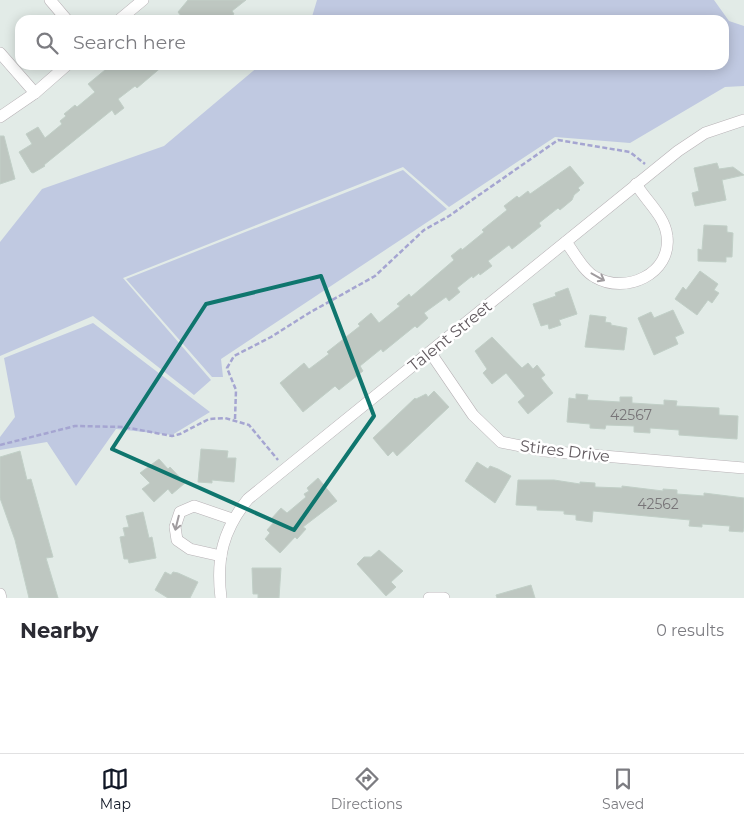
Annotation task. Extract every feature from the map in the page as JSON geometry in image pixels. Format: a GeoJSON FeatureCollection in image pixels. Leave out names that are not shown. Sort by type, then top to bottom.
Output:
{"type":"FeatureCollection","features":[{"type":"Feature","properties":{"kind":"street"},"geometry":{"type":"LineString","coordinates":[[50,0],[63,15]]}},
{"type":"Feature","properties":{"kind":"street"},"geometry":{"type":"LineString","coordinates":[[125,15],[143,0]]}},
{"type":"Feature","properties":{"kind":"street"},"geometry":{"type":"LineString","coordinates":[[0,53],[35,94]]}},
{"type":"Feature","properties":{"kind":"street"},"geometry":{"type":"LineString","coordinates":[[0,117],[35,94],[61,70]]}},
{"type":"Feature","properties":{"kind":"street","name":"Talent Street"},"geometry":{"type":"LineString","coordinates":[[221,598],[219,583],[221,556],[232,519],[248,499],[678,151],[705,133],[744,120]]}},
{"type":"Feature","properties":{"kind":"street"},"geometry":{"type":"LineString","coordinates":[[566,242],[593,277],[611,284],[631,283],[647,278],[659,265],[666,253],[668,236],[663,220],[636,184]]}},
{"type":"Feature","properties":{"kind":"street","name":"Stires Drive"},"geometry":{"type":"LineString","coordinates":[[430,352],[473,415],[501,442],[546,452],[744,468]]}},
{"type":"Feature","properties":{"kind":"street"},"geometry":{"type":"LineString","coordinates":[[221,556],[190,549],[177,540],[174,527],[180,512],[194,506],[232,519]]}},
{"type":"Feature","properties":{"kind":"street"},"geometry":{"type":"LineString","coordinates":[[429,598],[444,598]]}},
{"type":"Feature","properties":{"kind":"path"},"geometry":{"type":"LineString","coordinates":[[235,419],[236,390],[227,368],[234,356],[271,337],[309,312],[375,276],[424,230],[449,216],[558,140],[630,152],[652,172]]}},
{"type":"Feature","properties":{"kind":"path"},"geometry":{"type":"LineString","coordinates":[[0,444],[68,426],[124,427],[172,436],[180,434],[209,419],[235,419],[249,425],[285,469]]}},
{"type":"Feature","properties":{"kind":"highlighted area"},"geometry":{"type":"Polygon","coordinates":[[[321,276],[374,416],[294,530],[112,449],[206,304],[321,276]]]}},
{"type":"Feature","properties":{"kind":"shaded area"},"geometry":{"type":"Polygon","coordinates":[[[317,0],[714,0],[725,15],[312,15],[317,0]]]}},
{"type":"Feature","properties":{"kind":"shaded area"},"geometry":{"type":"Polygon","coordinates":[[[729,21],[744,26],[744,86],[725,87],[630,143],[555,137],[449,207],[403,167],[123,278],[211,380],[194,395],[93,316],[0,356],[0,242],[42,189],[164,146],[254,70],[729,70],[729,21]]]}},
{"type":"Feature","properties":{"kind":"shaded area"},"geometry":{"type":"Polygon","coordinates":[[[403,170],[447,209],[221,359],[223,377],[212,377],[126,279],[403,170]]]}},
{"type":"Feature","properties":{"kind":"shaded area"},"geometry":{"type":"Polygon","coordinates":[[[93,323],[210,412],[172,435],[116,429],[76,486],[47,442],[0,450],[0,437],[15,417],[4,358],[93,323]]]}},
{"type":"Feature","properties":{"kind":"building"},"geometry":{"type":"Polygon","coordinates":[[[188,0],[246,0],[232,11],[233,15],[180,15],[178,12],[188,0]]]}},
{"type":"Feature","properties":{"kind":"building"},"geometry":{"type":"Polygon","coordinates":[[[105,70],[158,70],[137,88],[135,86],[118,99],[124,108],[115,115],[112,110],[45,166],[33,173],[31,172],[19,152],[32,144],[26,134],[38,127],[45,138],[62,124],[60,121],[66,116],[64,114],[75,105],[77,107],[95,92],[88,84],[105,70]]]}},
{"type":"Feature","properties":{"kind":"building"},"geometry":{"type":"Polygon","coordinates":[[[0,136],[4,136],[15,179],[0,184],[0,136]]]}},
{"type":"Feature","properties":{"kind":"building"},"geometry":{"type":"Polygon","coordinates":[[[717,163],[719,169],[733,167],[744,175],[722,180],[726,200],[695,206],[692,193],[699,191],[694,168],[717,163]]]}},
{"type":"Feature","properties":{"kind":"building"},"geometry":{"type":"Polygon","coordinates":[[[570,166],[584,183],[578,188],[580,190],[574,195],[572,200],[539,223],[541,226],[512,249],[509,245],[488,261],[492,266],[480,275],[479,273],[473,278],[472,276],[457,288],[460,292],[449,301],[446,297],[424,313],[428,318],[417,328],[415,326],[383,352],[381,349],[360,366],[363,371],[339,390],[335,386],[303,412],[280,383],[304,363],[309,369],[329,354],[327,352],[360,326],[358,324],[371,313],[379,323],[400,306],[397,304],[409,294],[411,297],[454,260],[451,256],[461,248],[462,250],[484,232],[482,230],[507,210],[504,206],[517,196],[519,198],[528,191],[530,194],[570,166]]]}},
{"type":"Feature","properties":{"kind":"building"},"geometry":{"type":"Polygon","coordinates":[[[704,225],[727,226],[727,232],[733,233],[732,257],[726,257],[726,262],[698,261],[698,249],[702,250],[704,225]]]}},
{"type":"Feature","properties":{"kind":"building"},"geometry":{"type":"Polygon","coordinates":[[[700,271],[718,284],[714,290],[719,293],[712,303],[708,300],[697,315],[675,299],[683,287],[686,290],[700,271]]]}},
{"type":"Feature","properties":{"kind":"building"},"geometry":{"type":"Polygon","coordinates":[[[568,288],[577,314],[559,320],[561,325],[549,329],[548,324],[541,326],[533,304],[556,296],[555,293],[568,288]]]}},
{"type":"Feature","properties":{"kind":"building"},"geometry":{"type":"Polygon","coordinates":[[[673,310],[684,333],[675,337],[678,344],[654,355],[638,318],[651,312],[654,318],[673,310]]]}},
{"type":"Feature","properties":{"kind":"building"},"geometry":{"type":"Polygon","coordinates":[[[590,315],[606,317],[605,322],[627,328],[624,350],[585,347],[590,315]]]}},
{"type":"Feature","properties":{"kind":"building"},"geometry":{"type":"Polygon","coordinates":[[[492,337],[522,368],[528,363],[533,369],[537,365],[545,375],[541,378],[553,393],[528,414],[518,402],[525,396],[506,373],[492,384],[483,373],[487,369],[475,351],[492,337]]]}},
{"type":"Feature","properties":{"kind":"building"},"geometry":{"type":"Polygon","coordinates":[[[434,391],[449,407],[397,456],[393,451],[388,456],[373,438],[415,398],[426,394],[428,397],[434,391]]]}},
{"type":"Feature","properties":{"kind":"building"},"geometry":{"type":"Polygon","coordinates":[[[576,394],[588,395],[587,400],[620,402],[620,397],[632,397],[632,403],[664,405],[664,400],[677,401],[676,406],[719,408],[719,415],[738,416],[737,439],[679,435],[679,430],[650,428],[650,433],[634,432],[634,426],[606,425],[605,429],[590,428],[590,424],[567,422],[569,398],[576,399],[576,394]]]}},
{"type":"Feature","properties":{"kind":"building"},"geometry":{"type":"Polygon","coordinates":[[[201,449],[228,451],[227,458],[236,458],[234,482],[212,480],[212,483],[198,482],[201,449]]]}},
{"type":"Feature","properties":{"kind":"building"},"geometry":{"type":"Polygon","coordinates":[[[20,451],[27,480],[31,479],[53,557],[46,558],[58,598],[29,598],[15,540],[0,498],[0,457],[20,451]]]}},
{"type":"Feature","properties":{"kind":"building"},"geometry":{"type":"Polygon","coordinates":[[[159,459],[168,469],[170,467],[185,483],[172,494],[168,489],[154,502],[142,489],[150,483],[140,473],[159,459]]]}},
{"type":"Feature","properties":{"kind":"building"},"geometry":{"type":"Polygon","coordinates":[[[477,462],[488,469],[490,466],[511,476],[495,503],[465,481],[477,462]]]}},
{"type":"Feature","properties":{"kind":"building"},"geometry":{"type":"Polygon","coordinates":[[[318,478],[337,501],[303,527],[306,529],[297,539],[295,537],[280,553],[265,539],[270,533],[267,530],[275,521],[272,518],[281,508],[287,513],[306,497],[304,494],[309,491],[307,488],[318,478]]]}},
{"type":"Feature","properties":{"kind":"building"},"geometry":{"type":"Polygon","coordinates":[[[518,480],[554,480],[580,484],[580,482],[595,483],[595,487],[622,488],[622,486],[663,491],[663,489],[677,490],[677,494],[704,496],[704,493],[744,498],[744,528],[743,532],[729,531],[730,526],[702,524],[702,527],[689,526],[690,520],[593,511],[592,522],[576,520],[576,515],[564,514],[564,511],[537,510],[537,506],[516,505],[518,480]]]}},
{"type":"Feature","properties":{"kind":"building"},"geometry":{"type":"Polygon","coordinates":[[[143,512],[149,538],[152,537],[156,558],[129,563],[128,559],[124,559],[120,537],[125,536],[123,528],[129,527],[126,516],[143,512]]]}},
{"type":"Feature","properties":{"kind":"building"},"geometry":{"type":"Polygon","coordinates":[[[379,550],[403,571],[391,582],[396,587],[386,596],[357,564],[364,557],[371,557],[379,550]]]}},
{"type":"Feature","properties":{"kind":"building"},"geometry":{"type":"Polygon","coordinates":[[[252,568],[281,568],[279,598],[258,598],[258,594],[253,594],[252,568]]]}},
{"type":"Feature","properties":{"kind":"building"},"geometry":{"type":"Polygon","coordinates":[[[165,572],[171,575],[173,572],[178,573],[198,582],[190,598],[168,598],[155,590],[165,572]]]}},
{"type":"Feature","properties":{"kind":"building"},"geometry":{"type":"Polygon","coordinates":[[[531,585],[535,598],[497,598],[496,595],[531,585]]]}}]}
